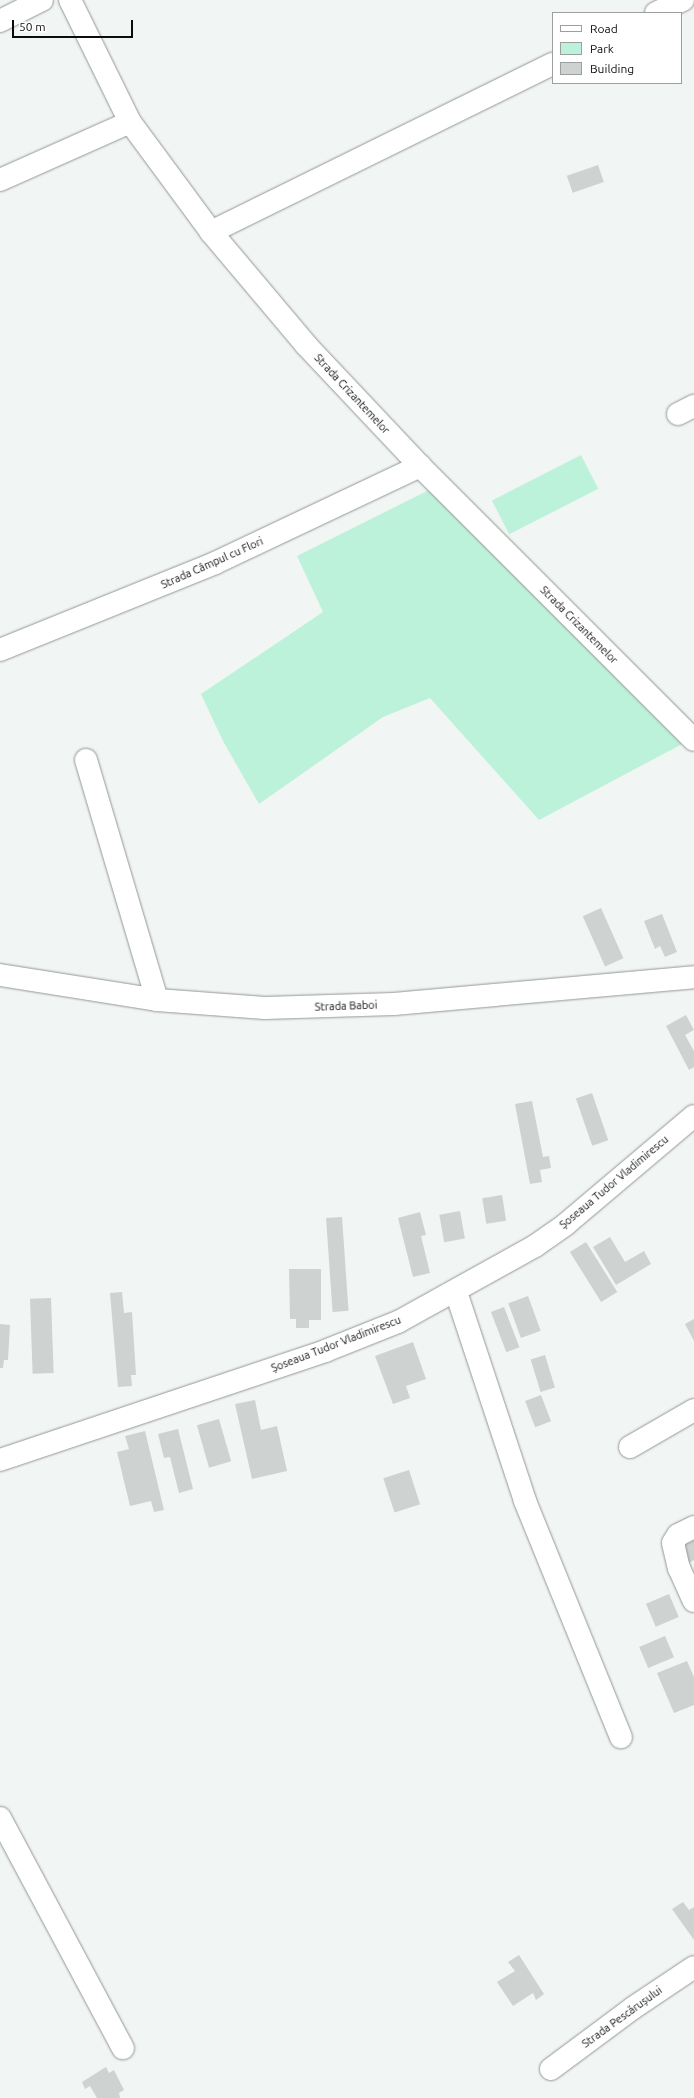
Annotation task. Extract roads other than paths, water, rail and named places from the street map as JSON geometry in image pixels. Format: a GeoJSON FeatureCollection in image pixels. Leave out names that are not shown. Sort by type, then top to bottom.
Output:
{"type":"FeatureCollection","features":[{"type":"Feature","properties":{"kind":"street"},"geometry":{"type":"LineString","coordinates":[[0,21],[42,0]]}},
{"type":"Feature","properties":{"kind":"street","name":"Strada Crizantemelor"},"geometry":{"type":"LineString","coordinates":[[70,0],[130,122],[211,232],[306,345],[420,466],[694,740]]}},
{"type":"Feature","properties":{"kind":"street"},"geometry":{"type":"LineString","coordinates":[[658,12],[683,0]]}},
{"type":"Feature","properties":{"kind":"street"},"geometry":{"type":"LineString","coordinates":[[211,232],[552,64]]}},
{"type":"Feature","properties":{"kind":"street"},"geometry":{"type":"LineString","coordinates":[[0,180],[130,122]]}},
{"type":"Feature","properties":{"kind":"street","name":"Strada Câmpul cu Flori"},"geometry":{"type":"LineString","coordinates":[[0,650],[215,563],[420,466]]}},
{"type":"Feature","properties":{"kind":"street"},"geometry":{"type":"LineString","coordinates":[[86,760],[157,1000]]}},
{"type":"Feature","properties":{"kind":"street","name":"Strada Baboi"},"geometry":{"type":"LineString","coordinates":[[0,975],[157,1000],[265,1008],[333,1008],[694,977]]}},
{"type":"Feature","properties":{"kind":"street","name":"Șoseaua Tudor Vladimirescu"},"geometry":{"type":"LineString","coordinates":[[0,1460],[325,1351],[398,1322],[456,1292],[513,1259],[566,1224],[693,1119]]}},
{"type":"Feature","properties":{"kind":"street"},"geometry":{"type":"LineString","coordinates":[[456,1292],[525,1501],[621,1737]]}},
{"type":"Feature","properties":{"kind":"street"},"geometry":{"type":"LineString","coordinates":[[630,1447],[694,1410]]}},
{"type":"Feature","properties":{"kind":"street"},"geometry":{"type":"LineString","coordinates":[[694,1527],[678,1535],[673,1543],[679,1568],[694,1601]]}},
{"type":"Feature","properties":{"kind":"street"},"geometry":{"type":"LineString","coordinates":[[0,1818],[123,2048]]}},
{"type":"Feature","properties":{"kind":"street","name":"Strada Pescărușului"},"geometry":{"type":"LineString","coordinates":[[552,2069],[633,2008],[694,1967]]}}]}
